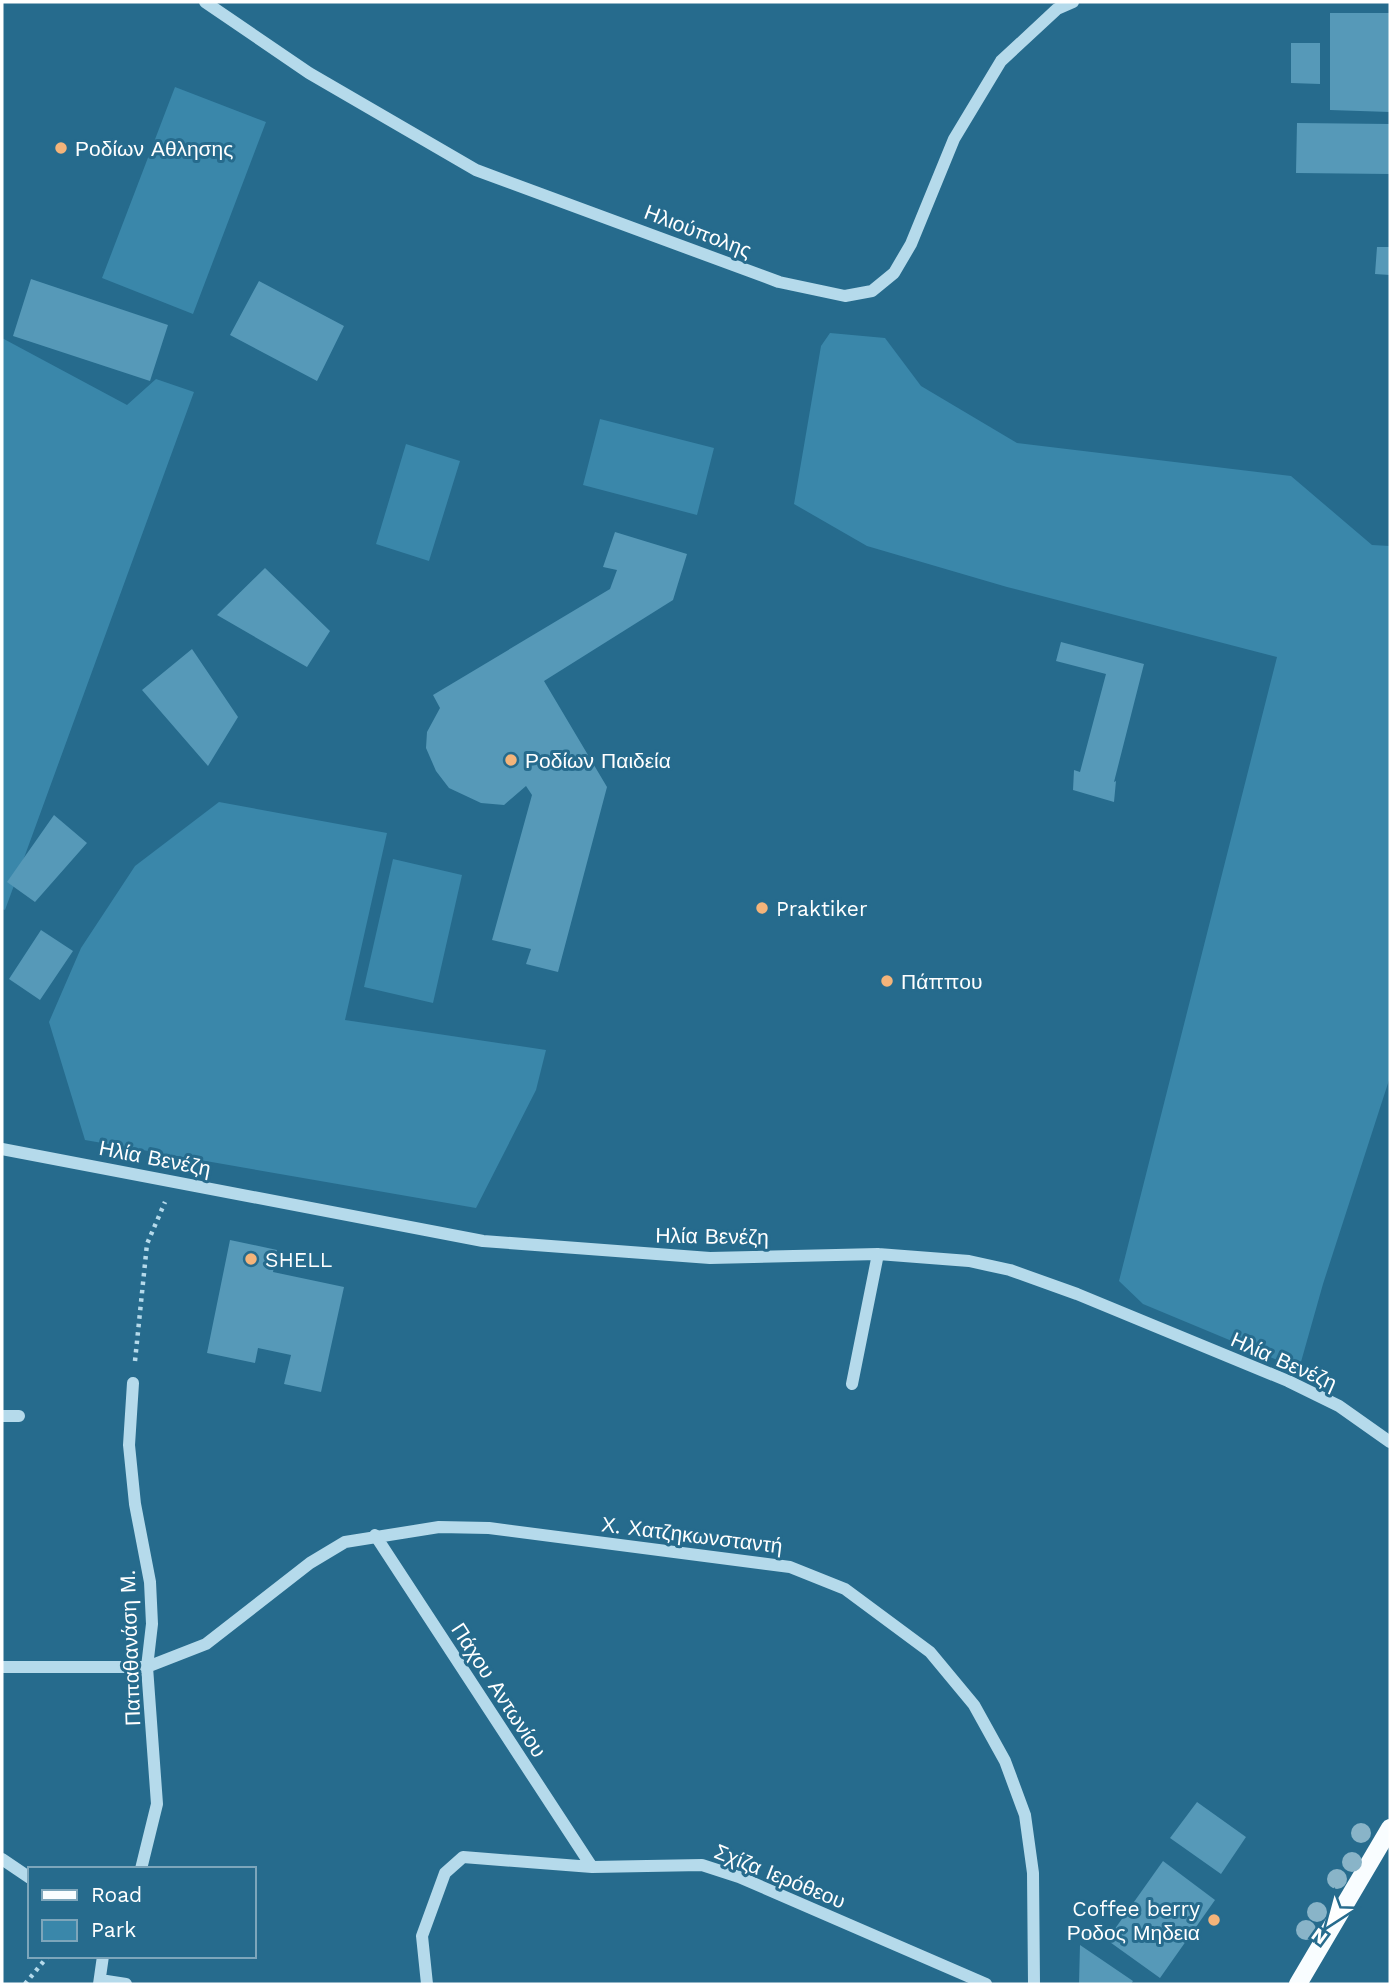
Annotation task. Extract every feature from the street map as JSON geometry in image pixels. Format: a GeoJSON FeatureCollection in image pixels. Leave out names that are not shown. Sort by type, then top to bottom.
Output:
{"type":"FeatureCollection","features":[{"type":"Feature","properties":{"kind":"main road"},"geometry":{"type":"LineString","coordinates":[[1298,1984],[1390,1828]]}},
{"type":"Feature","properties":{"kind":"street","name":"Ηλιούπολης"},"geometry":{"type":"LineString","coordinates":[[205,2],[309,73],[475,170],[779,282],[845,296],[872,291],[894,273],[911,244],[954,139],[1000,61],[1057,9],[1073,2]]}},
{"type":"Feature","properties":{"kind":"street","name":"Ηλία Βενέζη"},"geometry":{"type":"LineString","coordinates":[[2,1149],[483,1241],[710,1258],[878,1254],[969,1261],[1010,1270],[1077,1294],[1288,1381],[1339,1406],[1390,1442]]}},
{"type":"Feature","properties":{"kind":"street"},"geometry":{"type":"LineString","coordinates":[[852,1384],[878,1254]]}},
{"type":"Feature","properties":{"kind":"street","name":"Παπαθανάση Μ."},"geometry":{"type":"LineString","coordinates":[[133,1382],[129,1445],[135,1504],[150,1582],[152,1624],[147,1667],[157,1804],[141,1867]]}},
{"type":"Feature","properties":{"kind":"street"},"geometry":{"type":"LineString","coordinates":[[2,1416],[19,1416]]}},
{"type":"Feature","properties":{"kind":"street","name":"Χ. Χατζηκωνσταντή"},"geometry":{"type":"LineString","coordinates":[[147,1667],[206,1644],[310,1563],[345,1542],[375,1535],[439,1527],[489,1528],[790,1567],[845,1589],[930,1652],[974,1705],[1005,1761],[1025,1815],[1031,1861],[1034,1984]]}},
{"type":"Feature","properties":{"kind":"street","name":"Πάχου Αντωνίου"},"geometry":{"type":"LineString","coordinates":[[375,1535],[592,1867]]}},
{"type":"Feature","properties":{"kind":"street"},"geometry":{"type":"LineString","coordinates":[[2,1667],[147,1667]]}},
{"type":"Feature","properties":{"kind":"street","name":"Σχίζα Ιερόθεου"},"geometry":{"type":"LineString","coordinates":[[426,1984],[422,1936],[445,1873],[463,1857],[592,1867],[702,1865],[739,1877],[986,1984]]}},
{"type":"Feature","properties":{"kind":"street"},"geometry":{"type":"LineString","coordinates":[[2,1859],[28,1877]]}},
{"type":"Feature","properties":{"kind":"street"},"geometry":{"type":"LineString","coordinates":[[103,1958],[99,1982],[126,1984]]}},
{"type":"Feature","properties":{"kind":"path"},"geometry":{"type":"LineString","coordinates":[[133,1382],[147,1244],[173,1182]]}},
{"type":"Feature","properties":{"kind":"path"},"geometry":{"type":"LineString","coordinates":[[25,1984],[46,1958]]}},
{"type":"Feature","properties":{"kind":"green space"},"geometry":{"type":"Polygon","coordinates":[[[175,87],[266,122],[193,314],[102,278],[175,87]]]}},
{"type":"Feature","properties":{"kind":"green space"},"geometry":{"type":"Polygon","coordinates":[[[830,333],[885,338],[921,386],[1017,443],[1291,476],[1372,545],[1390,546],[1390,1077],[1323,1284],[1299,1369],[1143,1304],[1119,1281],[1277,657],[1007,587],[867,546],[794,504],[821,346],[830,333]]]}},
{"type":"Feature","properties":{"kind":"green space"},"geometry":{"type":"Polygon","coordinates":[[[2,338],[127,405],[156,379],[194,392],[5,910],[2,909],[2,338]]]}},
{"type":"Feature","properties":{"kind":"green space"},"geometry":{"type":"Polygon","coordinates":[[[600,419],[714,448],[697,515],[583,485],[600,419]]]}},
{"type":"Feature","properties":{"kind":"green space"},"geometry":{"type":"Polygon","coordinates":[[[406,444],[460,461],[429,561],[376,544],[406,444]]]}},
{"type":"Feature","properties":{"kind":"green space"},"geometry":{"type":"Polygon","coordinates":[[[219,802],[387,833],[345,1020],[546,1050],[536,1090],[476,1208],[85,1140],[49,1022],[81,948],[135,866],[219,802]]]}},
{"type":"Feature","properties":{"kind":"green space"},"geometry":{"type":"Polygon","coordinates":[[[393,859],[462,875],[433,1003],[364,987],[393,859]]]}},
{"type":"Feature","properties":{"kind":"building"},"geometry":{"type":"Polygon","coordinates":[[[1330,13],[1390,13],[1390,112],[1330,110],[1330,13]]]}},
{"type":"Feature","properties":{"kind":"building"},"geometry":{"type":"Polygon","coordinates":[[[1291,43],[1320,43],[1320,84],[1291,83],[1291,43]]]}},
{"type":"Feature","properties":{"kind":"building"},"geometry":{"type":"Polygon","coordinates":[[[1297,123],[1390,124],[1390,174],[1296,173],[1297,123]]]}},
{"type":"Feature","properties":{"kind":"building"},"geometry":{"type":"Polygon","coordinates":[[[1377,247],[1390,247],[1390,275],[1375,274],[1377,247]]]}},
{"type":"Feature","properties":{"kind":"building"},"geometry":{"type":"Polygon","coordinates":[[[31,279],[168,325],[150,381],[13,336],[31,279]]]}},
{"type":"Feature","properties":{"kind":"building"},"geometry":{"type":"Polygon","coordinates":[[[259,281],[344,326],[317,381],[230,335],[259,281]]]}},
{"type":"Feature","properties":{"kind":"building","name":"Ροδίων Παιδεία"},"geometry":{"type":"Polygon","coordinates":[[[615,532],[687,554],[673,600],[544,681],[607,787],[558,972],[526,964],[531,949],[492,940],[532,795],[526,786],[504,805],[481,803],[449,788],[436,771],[426,748],[427,732],[440,708],[433,695],[610,589],[617,570],[603,567],[615,532]]]}},
{"type":"Feature","properties":{"kind":"building"},"geometry":{"type":"Polygon","coordinates":[[[265,568],[330,631],[307,667],[217,615],[265,568]]]}},
{"type":"Feature","properties":{"kind":"building"},"geometry":{"type":"Polygon","coordinates":[[[1061,642],[1144,664],[1114,782],[1116,781],[1114,802],[1073,790],[1074,770],[1080,772],[1106,674],[1056,661],[1061,642]]]}},
{"type":"Feature","properties":{"kind":"building"},"geometry":{"type":"Polygon","coordinates":[[[192,649],[238,717],[208,766],[142,690],[192,649]]]}},
{"type":"Feature","properties":{"kind":"building"},"geometry":{"type":"Polygon","coordinates":[[[54,815],[87,843],[35,902],[7,882],[54,815]]]}},
{"type":"Feature","properties":{"kind":"building"},"geometry":{"type":"Polygon","coordinates":[[[41,930],[73,951],[40,1000],[9,979],[41,930]]]}},
{"type":"Feature","properties":{"kind":"building"},"geometry":{"type":"Polygon","coordinates":[[[230,1240],[277,1250],[273,1272],[344,1287],[321,1392],[284,1384],[291,1355],[258,1348],[255,1363],[207,1353],[230,1240]]]}},
{"type":"Feature","properties":{"kind":"building"},"geometry":{"type":"Polygon","coordinates":[[[1197,1802],[1246,1837],[1221,1874],[1170,1838],[1197,1802]]]}},
{"type":"Feature","properties":{"kind":"building"},"geometry":{"type":"Polygon","coordinates":[[[1163,1861],[1215,1900],[1160,1978],[1107,1940],[1163,1861]]]}},
{"type":"Feature","properties":{"kind":"building"},"geometry":{"type":"Polygon","coordinates":[[[1080,1945],[1133,1981],[1131,1984],[1079,1984],[1080,1945]]]}},
{"type":"Feature","properties":{"kind":"place","name":"Ροδίων Αθλησης"},"geometry":{"type":"Point","coordinates":[61,148]}},
{"type":"Feature","properties":{"kind":"place","name":"Ροδίων Παιδεία"},"geometry":{"type":"Point","coordinates":[511,760]}},
{"type":"Feature","properties":{"kind":"place","name":"Praktiker"},"geometry":{"type":"Point","coordinates":[762,908]}},
{"type":"Feature","properties":{"kind":"place","name":"Πάππου"},"geometry":{"type":"Point","coordinates":[887,981]}},
{"type":"Feature","properties":{"kind":"place","name":"SHELL"},"geometry":{"type":"Point","coordinates":[251,1259]}},
{"type":"Feature","properties":{"kind":"place","name":"Coffee berry Ροδος Μηδεια"},"geometry":{"type":"Point","coordinates":[1214,1920]}}]}
